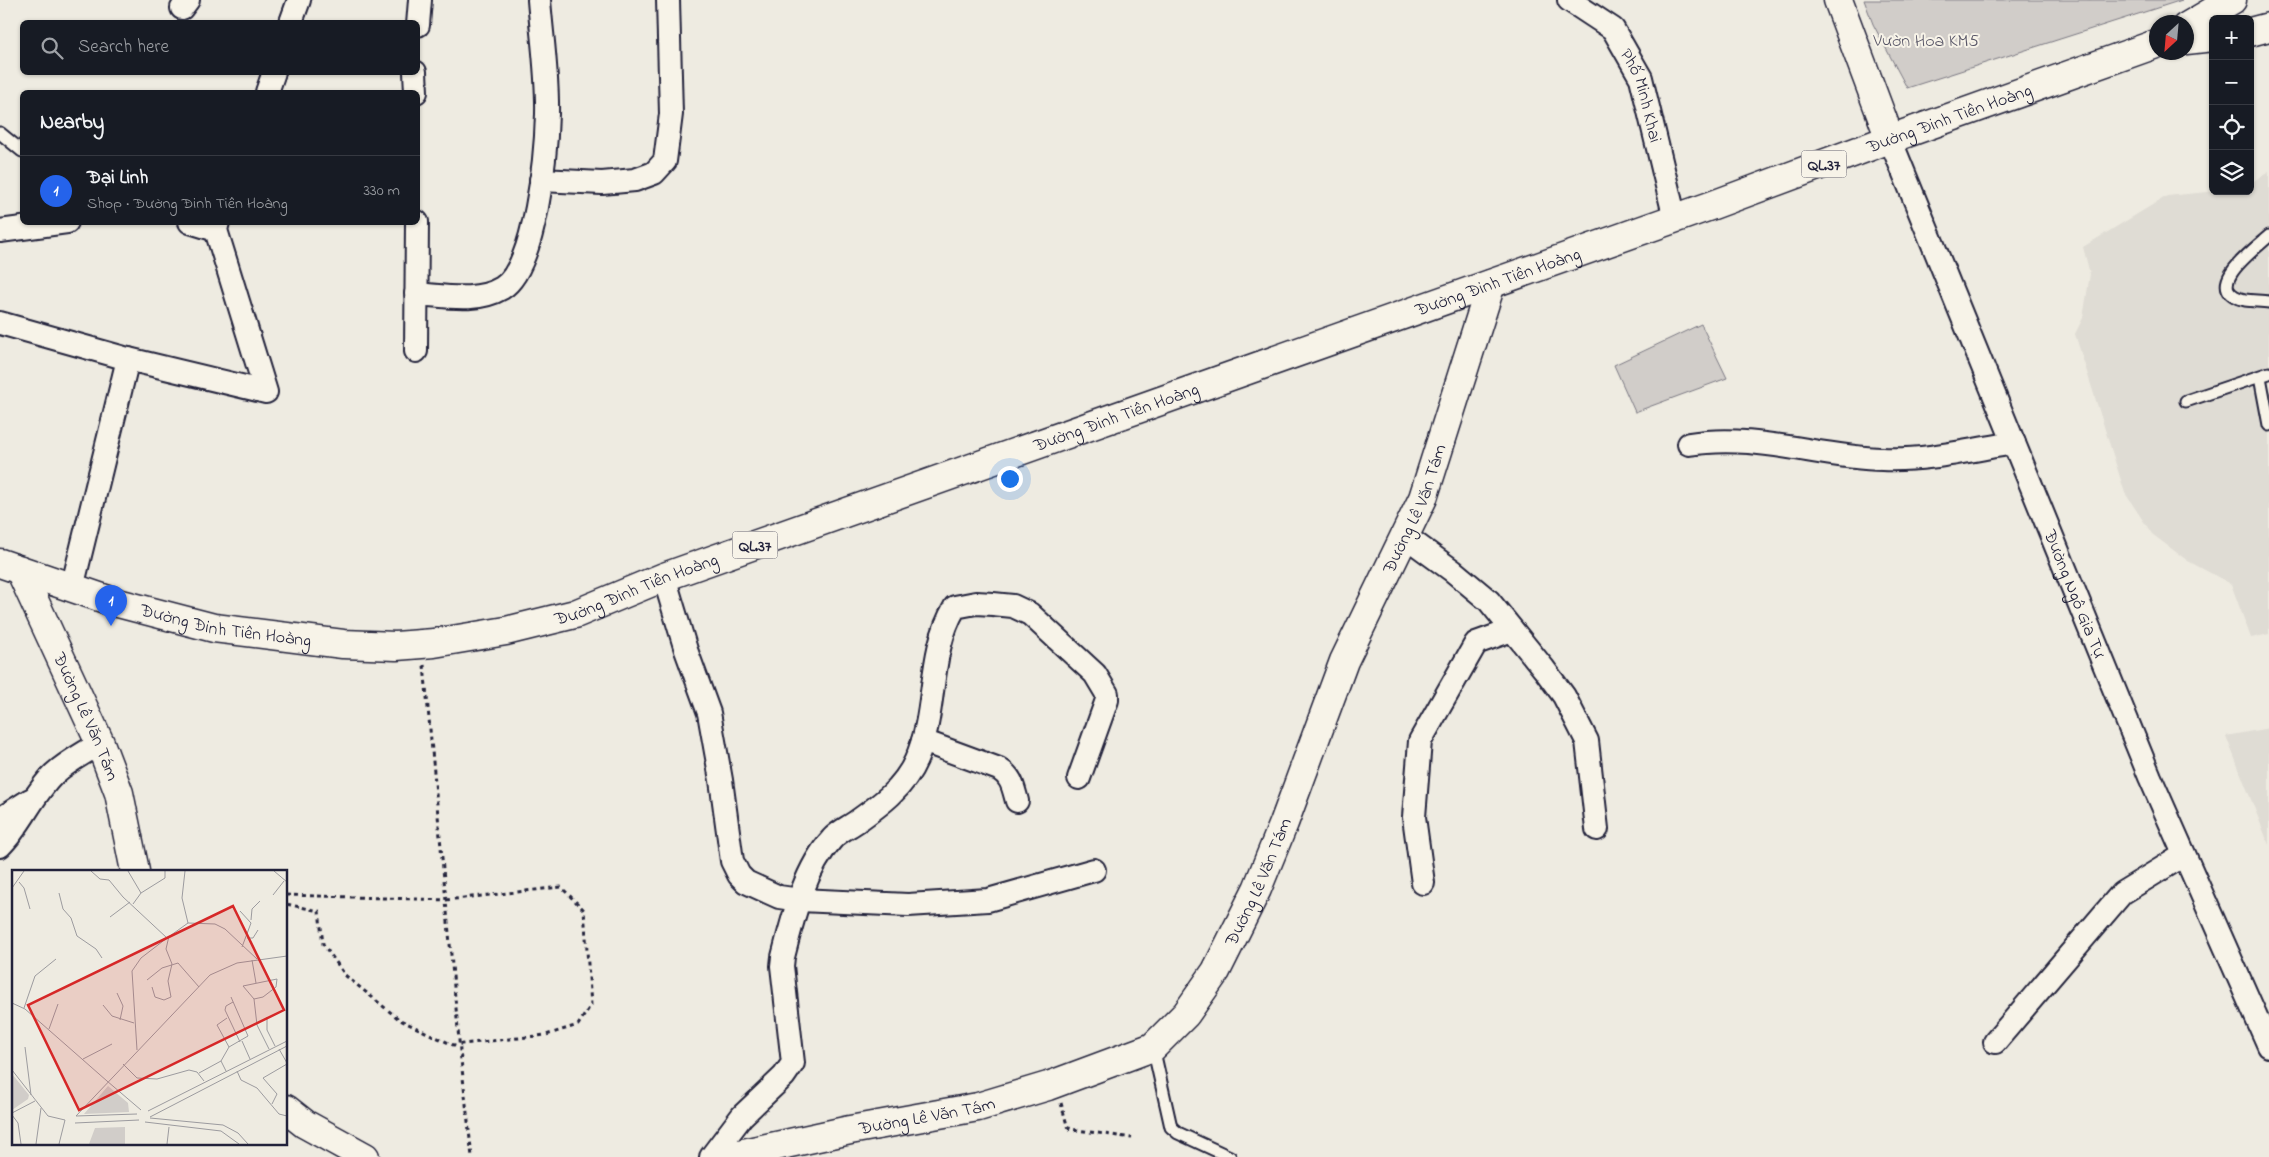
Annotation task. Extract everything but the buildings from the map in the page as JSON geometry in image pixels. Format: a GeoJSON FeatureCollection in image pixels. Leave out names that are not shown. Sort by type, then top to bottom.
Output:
{"type":"FeatureCollection","features":[{"type":"Feature","properties":{"kind":"main road"},"geometry":{"type":"LineString","coordinates":[[1838,0],[1890,139]]}},
{"type":"Feature","properties":{"kind":"main road"},"geometry":{"type":"LineString","coordinates":[[2194,22],[2232,0]]}},
{"type":"Feature","properties":{"kind":"main road"},"geometry":{"type":"LineString","coordinates":[[2254,31],[2269,27]]}},
{"type":"Feature","properties":{"kind":"main road"},"geometry":{"type":"LineString","coordinates":[[2194,39],[2209,37]]}},
{"type":"Feature","properties":{"kind":"main road","name":"Đường Đinh Tiên Hoàng"},"geometry":{"type":"LineString","coordinates":[[10,567],[114,602],[214,628],[343,644],[396,646],[422,644],[506,631],[575,614],[664,577],[1675,219],[1890,139],[2149,46]]}},
{"type":"Feature","properties":{"kind":"main road","name":"Đường Lê Văn Tám"},"geometry":{"type":"LineString","coordinates":[[727,1156],[850,1130],[978,1107],[1056,1083],[1153,1047],[1186,1014],[1216,972],[1257,889],[1284,824],[1344,661],[1423,498],[1491,284]]}},
{"type":"Feature","properties":{"kind":"main road","name":"Đường Lê Văn Tám"},"geometry":{"type":"LineString","coordinates":[[10,567],[100,744],[119,793],[135,870]]}},
{"type":"Feature","properties":{"kind":"main road"},"geometry":{"type":"LineString","coordinates":[[288,1111],[305,1124],[365,1157]]}},
{"type":"Feature","properties":{"kind":"street"},"geometry":{"type":"LineString","coordinates":[[292,20],[299,0]]}},
{"type":"Feature","properties":{"kind":"street"},"geometry":{"type":"LineString","coordinates":[[418,20],[420,0]]}},
{"type":"Feature","properties":{"kind":"street"},"geometry":{"type":"LineString","coordinates":[[416,294],[476,298],[503,288],[513,278],[526,252],[541,180],[547,114],[539,0]]}},
{"type":"Feature","properties":{"kind":"street"},"geometry":{"type":"LineString","coordinates":[[541,180],[602,183],[636,180],[654,173],[665,161],[671,114],[668,0]]}},
{"type":"Feature","properties":{"kind":"street","name":"Phố Minh Khai"},"geometry":{"type":"LineString","coordinates":[[1569,0],[1613,29],[1642,78],[1675,219]]}},
{"type":"Feature","properties":{"kind":"street"},"geometry":{"type":"LineString","coordinates":[[268,90],[273,75]]}},
{"type":"Feature","properties":{"kind":"street"},"geometry":{"type":"LineString","coordinates":[[416,75],[416,90]]}},
{"type":"Feature","properties":{"kind":"street","name":"Đường Ngô Gia Tự"},"geometry":{"type":"LineString","coordinates":[[1890,139],[2150,777],[2269,1046]]}},
{"type":"Feature","properties":{"kind":"street"},"geometry":{"type":"LineString","coordinates":[[0,231],[45,225]]}},
{"type":"Feature","properties":{"kind":"street"},"geometry":{"type":"LineString","coordinates":[[416,351],[417,225]]}},
{"type":"Feature","properties":{"kind":"street"},"geometry":{"type":"LineString","coordinates":[[0,323],[128,359],[266,392],[217,226]]}},
{"type":"Feature","properties":{"kind":"street"},"geometry":{"type":"LineString","coordinates":[[72,588],[128,359]]}},
{"type":"Feature","properties":{"kind":"street"},"geometry":{"type":"LineString","coordinates":[[1689,444],[1710,440],[1746,441],[1882,459],[1918,458],[2014,443]]}},
{"type":"Feature","properties":{"kind":"street"},"geometry":{"type":"LineString","coordinates":[[1404,536],[1453,571],[1489,601],[1564,696],[1588,741],[1597,829]]}},
{"type":"Feature","properties":{"kind":"street"},"geometry":{"type":"LineString","coordinates":[[664,577],[686,650],[709,712],[735,868],[746,882],[778,896],[800,900],[908,905],[980,901],[1094,870]]}},
{"type":"Feature","properties":{"kind":"street"},"geometry":{"type":"LineString","coordinates":[[727,1156],[742,1116],[784,1076],[793,1063],[782,966],[800,900],[822,853],[833,838],[885,802],[916,762],[923,741],[942,631],[955,607],[976,603],[1013,606],[1030,614],[1095,674],[1107,694],[1107,700],[1079,778]]}},
{"type":"Feature","properties":{"kind":"street"},"geometry":{"type":"LineString","coordinates":[[1423,883],[1414,817],[1420,742],[1476,644],[1512,630]]}},
{"type":"Feature","properties":{"kind":"street"},"geometry":{"type":"LineString","coordinates":[[923,741],[981,762],[1007,774],[1012,782],[1017,801]]}},
{"type":"Feature","properties":{"kind":"street"},"geometry":{"type":"LineString","coordinates":[[0,846],[22,821],[37,795],[54,774],[100,744]]}},
{"type":"Feature","properties":{"kind":"street"},"geometry":{"type":"LineString","coordinates":[[0,819],[37,795]]}},
{"type":"Feature","properties":{"kind":"street"},"geometry":{"type":"LineString","coordinates":[[1995,1042],[2122,893],[2184,855]]}},
{"type":"Feature","properties":{"kind":"lane"},"geometry":{"type":"LineString","coordinates":[[0,133],[20,149]]}},
{"type":"Feature","properties":{"kind":"lane"},"geometry":{"type":"LineString","coordinates":[[2269,236],[2232,270],[2228,277],[2228,286],[2234,295],[2245,300],[2269,302]]}},
{"type":"Feature","properties":{"kind":"lane"},"geometry":{"type":"LineString","coordinates":[[2186,401],[2265,375],[2269,425]]}},
{"type":"Feature","properties":{"kind":"lane"},"geometry":{"type":"LineString","coordinates":[[1153,1047],[1171,1127],[1178,1133],[1230,1157]]}},
{"type":"Feature","properties":{"kind":"path"},"geometry":{"type":"LineString","coordinates":[[422,644],[459,1044],[472,1157]]}},
{"type":"Feature","properties":{"kind":"path"},"geometry":{"type":"LineString","coordinates":[[288,895],[446,900],[561,887],[584,910],[591,1005],[578,1025],[546,1035],[453,1045],[400,1020],[346,976],[323,944],[319,911],[288,904]]}},
{"type":"Feature","properties":{"kind":"path"},"geometry":{"type":"LineString","coordinates":[[1056,1083],[1067,1125],[1070,1129],[1132,1138]]}},
{"type":"Feature","properties":{"kind":"shaded area"},"geometry":{"type":"Polygon","coordinates":[[[2269,172],[2269,634],[2251,638],[2231,584],[2188,561],[2152,534],[2125,493],[2075,334],[2083,318],[2090,274],[2083,247],[2167,196],[2209,192],[2209,195],[2254,195],[2254,181],[2269,172]]]}},
{"type":"Feature","properties":{"kind":"shaded area"},"geometry":{"type":"Polygon","coordinates":[[[2269,728],[2269,845],[2226,736],[2269,728]]]}},
{"type":"Feature","properties":{"kind":"green space","name":"Vườn Hoa KM5"},"geometry":{"type":"Polygon","coordinates":[[[1864,0],[2182,0],[1907,88],[1873,24],[1864,0]]]}},
{"type":"Feature","properties":{"kind":"green space"},"geometry":{"type":"Polygon","coordinates":[[[1701,324],[1727,378],[1635,412],[1614,365],[1701,324]]]}},
{"type":"Feature","properties":{"kind":"place","name":"Đại Linh"},"geometry":{"type":"Point","coordinates":[111,626]}}]}
